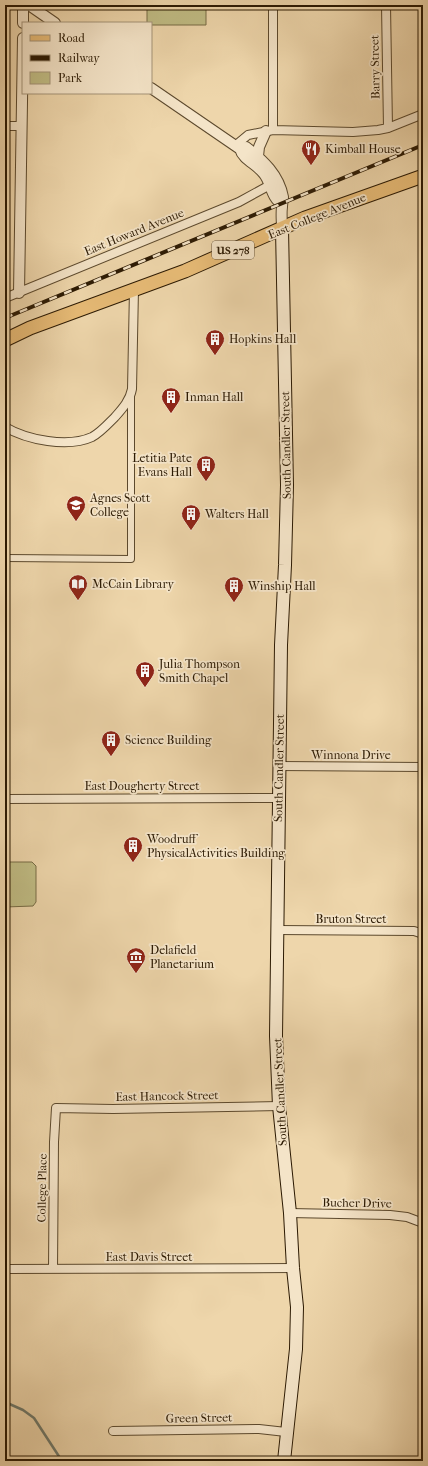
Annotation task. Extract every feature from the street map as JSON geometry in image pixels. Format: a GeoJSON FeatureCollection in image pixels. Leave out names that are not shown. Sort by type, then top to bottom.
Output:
{"type":"FeatureCollection","features":[{"type":"Feature","properties":{"kind":"main road","name":"East College Avenue"},"geometry":{"type":"LineString","coordinates":[[5,340],[30,328],[185,271],[305,218],[423,176]]}},
{"type":"Feature","properties":{"kind":"main road","name":"South Candler Street"},"geometry":{"type":"LineString","coordinates":[[282,229],[287,486],[286,565],[281,645],[276,1036],[279,1106],[290,1213],[292,1268],[297,1306],[296,1349],[284,1461]]}},
{"type":"Feature","properties":{"kind":"main road","name":"East College Avenue"},"geometry":{"type":"LineString","coordinates":[[5,344],[29,337],[101,302]]}},
{"type":"Feature","properties":{"kind":"street"},"geometry":{"type":"LineString","coordinates":[[23,5],[23,22]]}},
{"type":"Feature","properties":{"kind":"street"},"geometry":{"type":"LineString","coordinates":[[29,5],[54,22]]}},
{"type":"Feature","properties":{"kind":"street"},"geometry":{"type":"LineString","coordinates":[[258,156],[259,147],[269,130],[274,5]]}},
{"type":"Feature","properties":{"kind":"street","name":"Barry Street"},"geometry":{"type":"LineString","coordinates":[[386,5],[388,128]]}},
{"type":"Feature","properties":{"kind":"street"},"geometry":{"type":"LineString","coordinates":[[18,293],[22,82]]}},
{"type":"Feature","properties":{"kind":"street"},"geometry":{"type":"LineString","coordinates":[[152,89],[238,147],[242,155],[260,168],[266,175],[277,202],[282,204]]}},
{"type":"Feature","properties":{"kind":"street"},"geometry":{"type":"LineString","coordinates":[[238,147],[248,135],[269,130],[353,132],[378,130],[388,128],[423,114]]}},
{"type":"Feature","properties":{"kind":"street"},"geometry":{"type":"LineString","coordinates":[[5,126],[21,126]]}},
{"type":"Feature","properties":{"kind":"street"},"geometry":{"type":"LineString","coordinates":[[238,147],[246,147],[258,156]]}},
{"type":"Feature","properties":{"kind":"street","name":"South Candler Street"},"geometry":{"type":"LineString","coordinates":[[258,156],[271,170],[279,184],[283,199],[282,229]]}},
{"type":"Feature","properties":{"kind":"street","name":"East Howard Avenue"},"geometry":{"type":"LineString","coordinates":[[5,298],[239,202],[270,185]]}},
{"type":"Feature","properties":{"kind":"street"},"geometry":{"type":"LineString","coordinates":[[5,558],[131,559],[131,397],[134,289]]}},
{"type":"Feature","properties":{"kind":"street"},"geometry":{"type":"LineString","coordinates":[[5,427],[30,438],[55,442],[84,440],[94,436],[109,423],[131,397]]}},
{"type":"Feature","properties":{"kind":"street","name":"Winnona Drive"},"geometry":{"type":"LineString","coordinates":[[279,766],[423,767]]}},
{"type":"Feature","properties":{"kind":"street","name":"East Dougherty Street"},"geometry":{"type":"LineString","coordinates":[[5,799],[278,798]]}},
{"type":"Feature","properties":{"kind":"street","name":"Bruton Street"},"geometry":{"type":"LineString","coordinates":[[278,930],[414,931],[423,934]]}},
{"type":"Feature","properties":{"kind":"street","name":"East Hancock Street"},"geometry":{"type":"LineString","coordinates":[[56,1108],[113,1109],[279,1106]]}},
{"type":"Feature","properties":{"kind":"street","name":"College Place"},"geometry":{"type":"LineString","coordinates":[[53,1269],[54,1142],[56,1108]]}},
{"type":"Feature","properties":{"kind":"street","name":"Bucher Drive"},"geometry":{"type":"LineString","coordinates":[[290,1213],[407,1216],[423,1223]]}},
{"type":"Feature","properties":{"kind":"street","name":"East Davis Street"},"geometry":{"type":"LineString","coordinates":[[5,1269],[292,1268]]}},
{"type":"Feature","properties":{"kind":"street","name":"Green Street"},"geometry":{"type":"LineString","coordinates":[[113,1431],[259,1429],[286,1432]]}},
{"type":"Feature","properties":{"kind":"green space"},"geometry":{"type":"Polygon","coordinates":[[[147,5],[206,5],[206,25],[152,25],[152,22],[147,22],[147,5]]]}},
{"type":"Feature","properties":{"kind":"green space"},"geometry":{"type":"Polygon","coordinates":[[[5,862],[32,862],[36,866],[36,902],[33,906],[5,907],[5,862]]]}},
{"type":"Feature","properties":{"kind":"waterway"},"geometry":{"type":"LineString","coordinates":[[5,1402],[23,1410],[34,1418],[62,1461]]}},
{"type":"Feature","properties":{"kind":"railway"},"geometry":{"type":"LineString","coordinates":[[5,318],[423,145]]}},
{"type":"Feature","properties":{"kind":"place","name":"Kimball House"},"geometry":{"type":"Point","coordinates":[311,166]}},
{"type":"Feature","properties":{"kind":"place","name":"Hopkins Hall"},"geometry":{"type":"Point","coordinates":[215,356]}},
{"type":"Feature","properties":{"kind":"place","name":"Inman Hall"},"geometry":{"type":"Point","coordinates":[171,414]}},
{"type":"Feature","properties":{"kind":"place","name":"Letitia Pate Evans Hall"},"geometry":{"type":"Point","coordinates":[206,482]}},
{"type":"Feature","properties":{"kind":"place","name":"Agnes Scott College"},"geometry":{"type":"Point","coordinates":[76,522]}},
{"type":"Feature","properties":{"kind":"place","name":"Walters Hall"},"geometry":{"type":"Point","coordinates":[191,531]}},
{"type":"Feature","properties":{"kind":"place","name":"McCain Library"},"geometry":{"type":"Point","coordinates":[78,601]}},
{"type":"Feature","properties":{"kind":"place","name":"Winship Hall"},"geometry":{"type":"Point","coordinates":[234,603]}},
{"type":"Feature","properties":{"kind":"place","name":"Julia Thompson Smith Chapel"},"geometry":{"type":"Point","coordinates":[145,688]}},
{"type":"Feature","properties":{"kind":"place","name":"Science Building"},"geometry":{"type":"Point","coordinates":[111,757]}},
{"type":"Feature","properties":{"kind":"place","name":"Woodruff PhysicalActivities Building"},"geometry":{"type":"Point","coordinates":[133,863]}},
{"type":"Feature","properties":{"kind":"place","name":"Delafield Planetarium"},"geometry":{"type":"Point","coordinates":[136,974]}}]}
